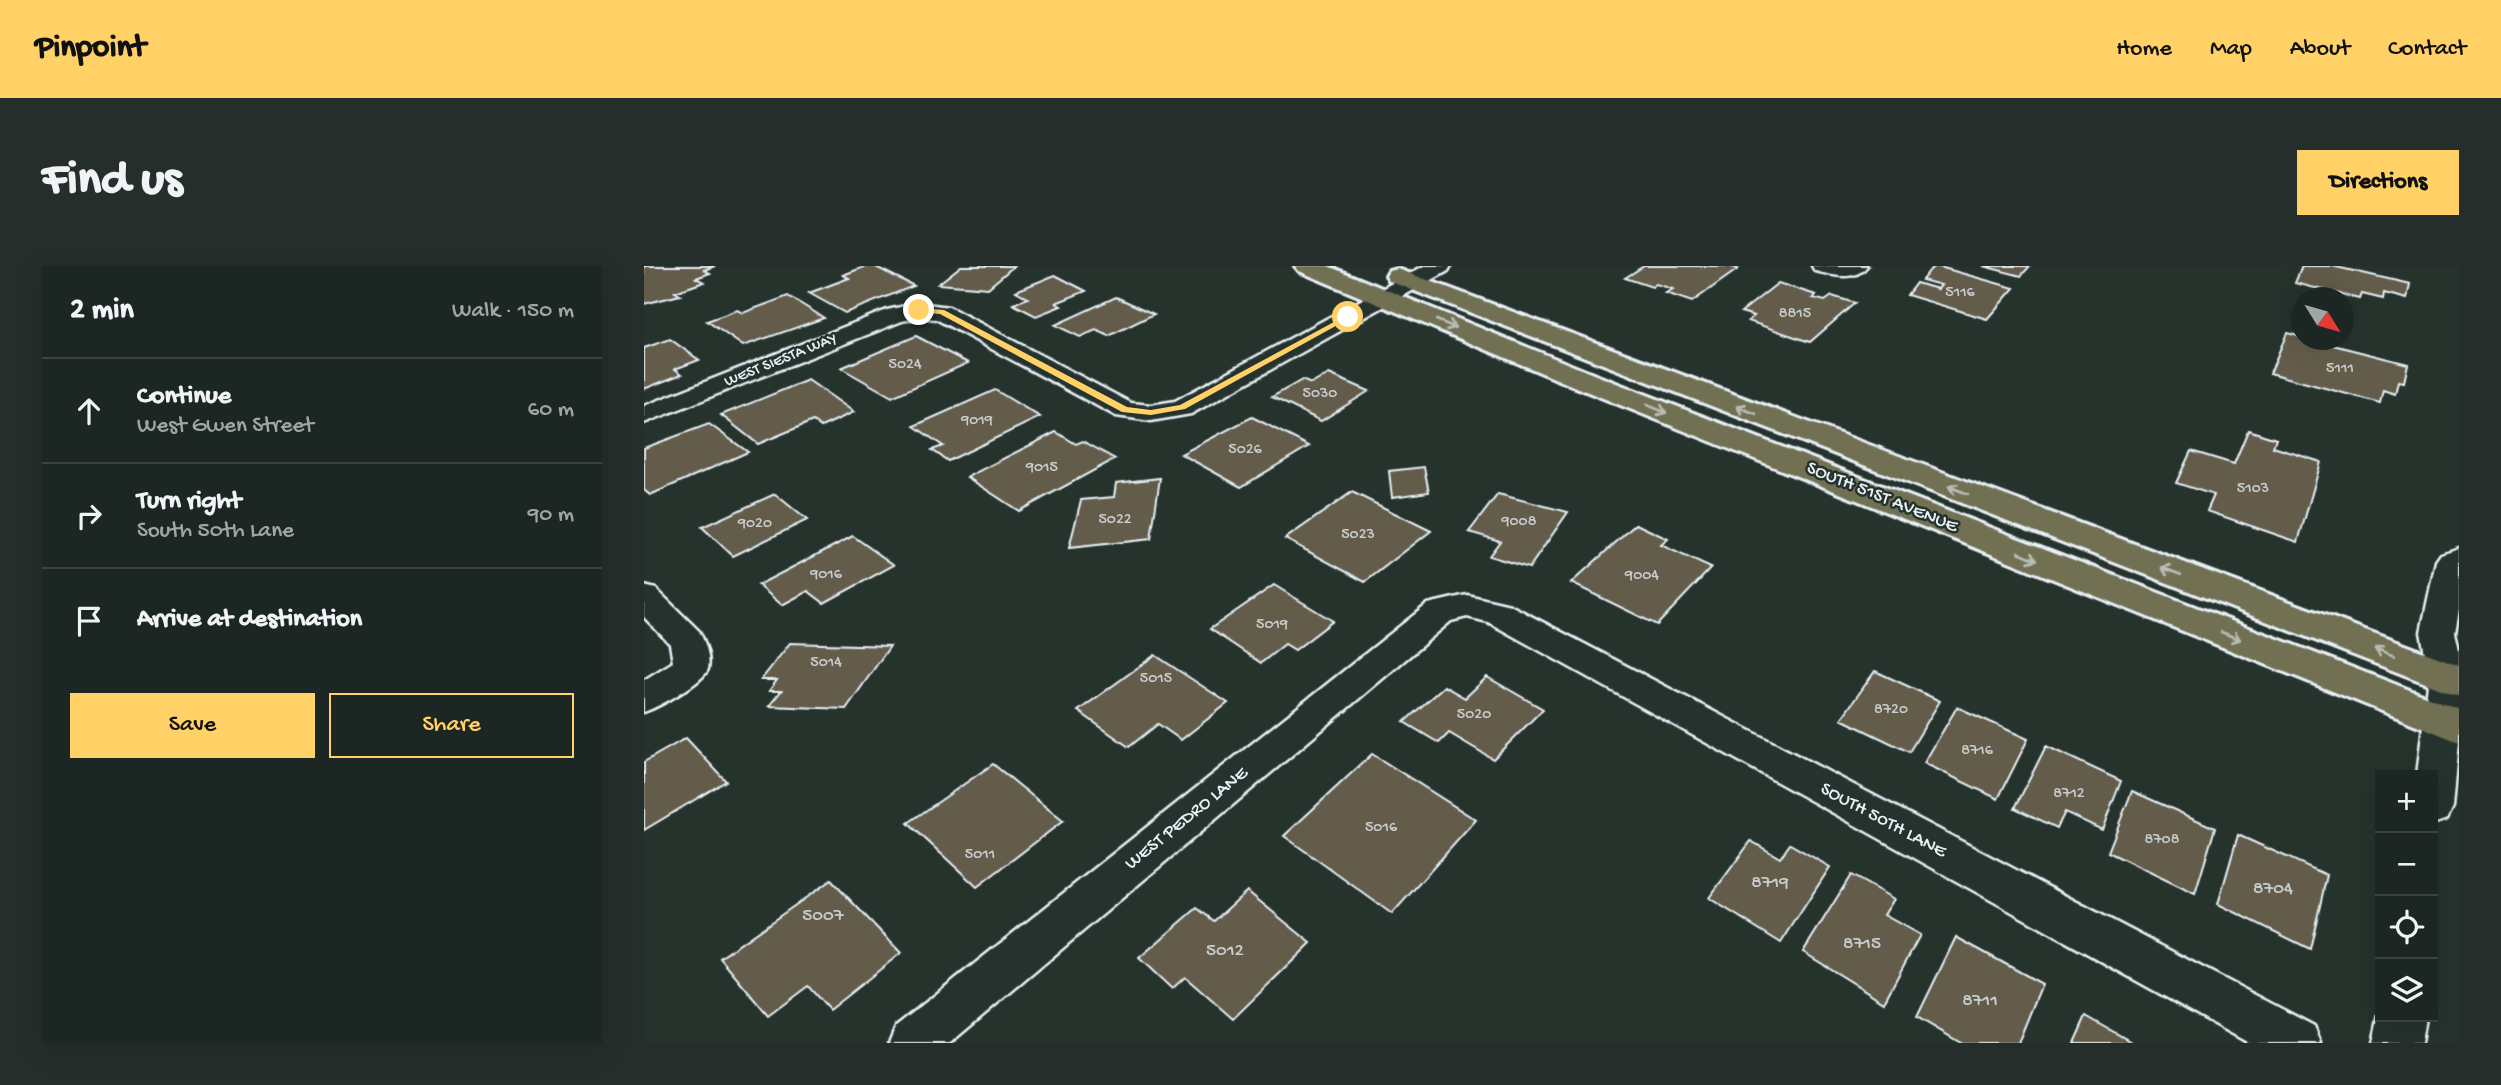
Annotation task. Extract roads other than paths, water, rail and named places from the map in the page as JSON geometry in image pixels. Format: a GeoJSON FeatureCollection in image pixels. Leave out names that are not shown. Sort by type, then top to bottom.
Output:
{"type":"FeatureCollection","features":[{"type":"Feature","properties":{"kind":"main road","name":"SOUTH 51ST AVENUE"},"geometry":{"type":"LineString","coordinates":[[1307,266],[1389,282],[2455,673]]}},
{"type":"Feature","properties":{"kind":"main road","name":"SOUTH 51ST AVENUE"},"geometry":{"type":"LineString","coordinates":[[1389,282],[2451,723]]}},
{"type":"Feature","properties":{"kind":"street"},"geometry":{"type":"LineString","coordinates":[[1389,282],[1440,266]]}},
{"type":"Feature","properties":{"kind":"street","name":"WEST SIESTA WAY"},"geometry":{"type":"LineString","coordinates":[[644,415],[895,316],[919,310],[941,312],[1125,410],[1151,413],[1182,408],[1389,282]]}},
{"type":"Feature","properties":{"kind":"street"},"geometry":{"type":"LineString","coordinates":[[2438,784],[2451,723],[2455,673],[2438,632],[2453,592],[2452,561],[2459,558]]}},
{"type":"Feature","properties":{"kind":"street"},"geometry":{"type":"LineString","coordinates":[[644,597],[687,640],[691,667],[644,698]]}},
{"type":"Feature","properties":{"kind":"street","name":"WEST PEDRO LANE"},"geometry":{"type":"LineString","coordinates":[[913,1043],[1440,612],[1467,606]]}},
{"type":"Feature","properties":{"kind":"street","name":"SOUTH 50TH LANE"},"geometry":{"type":"LineString","coordinates":[[1467,606],[1498,613],[2297,1043]]}},
{"type":"Feature","properties":{"kind":"street"},"geometry":{"type":"LineString","coordinates":[[2397,1043],[2400,1022]]}}]}
